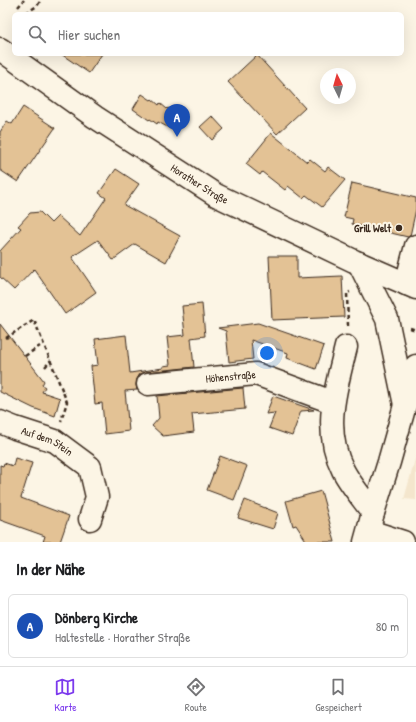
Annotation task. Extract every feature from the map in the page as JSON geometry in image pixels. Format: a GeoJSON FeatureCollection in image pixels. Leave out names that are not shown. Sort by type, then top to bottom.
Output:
{"type":"FeatureCollection","features":[{"type":"Feature","properties":{"kind":"main road","name":"Horather Straße"},"geometry":{"type":"LineString","coordinates":[[3,57],[216,195],[411,286]]}},
{"type":"Feature","properties":{"kind":"main road"},"geometry":{"type":"LineString","coordinates":[[411,286],[416,246]]}},
{"type":"Feature","properties":{"kind":"main road"},"geometry":{"type":"LineString","coordinates":[[359,263],[387,319],[411,399]]}},
{"type":"Feature","properties":{"kind":"main road"},"geometry":{"type":"LineString","coordinates":[[346,338],[332,402],[334,447],[369,529],[403,542]]}},
{"type":"Feature","properties":{"kind":"main road"},"geometry":{"type":"LineString","coordinates":[[369,529],[389,462],[411,399],[416,366]]}},
{"type":"Feature","properties":{"kind":"main road","name":"Höhenstraße"},"geometry":{"type":"LineString","coordinates":[[148,384],[256,374],[332,402]]}},
{"type":"Feature","properties":{"kind":"main road","name":"Auf dem Stein"},"geometry":{"type":"LineString","coordinates":[[0,422],[55,441],[90,467],[97,496],[90,519]]}},
{"type":"Feature","properties":{"kind":"path"},"geometry":{"type":"LineString","coordinates":[[18,7],[24,0]]}},
{"type":"Feature","properties":{"kind":"path"},"geometry":{"type":"LineString","coordinates":[[28,12],[37,6],[41,0]]}},
{"type":"Feature","properties":{"kind":"path"},"geometry":{"type":"LineString","coordinates":[[346,338],[349,323],[347,293]]}},
{"type":"Feature","properties":{"kind":"path"},"geometry":{"type":"LineString","coordinates":[[6,338],[34,320],[67,402],[55,441]]}},
{"type":"Feature","properties":{"kind":"path"},"geometry":{"type":"LineString","coordinates":[[24,356],[43,344]]}},
{"type":"Feature","properties":{"kind":"path"},"geometry":{"type":"LineString","coordinates":[[45,367],[50,360]]}},
{"type":"Feature","properties":{"kind":"shaded area"},"geometry":{"type":"Polygon","coordinates":[[[416,456],[416,500],[404,499],[416,456]]]}},
{"type":"Feature","properties":{"kind":"building"},"geometry":{"type":"Polygon","coordinates":[[[64,56],[101,56],[89,73],[64,56]]]}},
{"type":"Feature","properties":{"kind":"building"},"geometry":{"type":"Polygon","coordinates":[[[256,56],[258,56],[305,108],[277,134],[228,82],[256,56]]]}},
{"type":"Feature","properties":{"kind":"building"},"geometry":{"type":"Polygon","coordinates":[[[142,94],[182,117],[173,130],[158,122],[157,124],[150,119],[149,120],[133,109],[142,94]]]}},
{"type":"Feature","properties":{"kind":"building"},"geometry":{"type":"Polygon","coordinates":[[[23,107],[55,128],[18,182],[0,170],[0,132],[7,121],[12,124],[23,107]]]}},
{"type":"Feature","properties":{"kind":"building"},"geometry":{"type":"Polygon","coordinates":[[[212,116],[224,129],[212,140],[200,127],[212,116]]]}},
{"type":"Feature","properties":{"kind":"building"},"geometry":{"type":"Polygon","coordinates":[[[271,133],[307,162],[310,159],[325,171],[328,167],[345,180],[322,207],[306,195],[303,198],[288,186],[285,190],[262,172],[260,175],[246,164],[271,133]]]}},
{"type":"Feature","properties":{"kind":"building"},"geometry":{"type":"Polygon","coordinates":[[[116,169],[139,184],[124,205],[180,236],[166,262],[135,244],[113,260],[98,240],[72,257],[96,292],[65,314],[34,269],[14,290],[0,277],[0,251],[21,228],[18,226],[30,213],[40,212],[51,223],[58,216],[80,236],[106,198],[99,193],[116,169]]]}},
{"type":"Feature","properties":{"kind":"building"},"geometry":{"type":"Polygon","coordinates":[[[352,183],[416,198],[416,209],[410,236],[408,237],[352,224],[353,219],[344,217],[352,183]]]}},
{"type":"Feature","properties":{"kind":"building"},"geometry":{"type":"Polygon","coordinates":[[[269,256],[297,256],[297,278],[342,276],[344,317],[272,320],[269,256]]]}},
{"type":"Feature","properties":{"kind":"building"},"geometry":{"type":"Polygon","coordinates":[[[202,304],[205,336],[191,338],[194,367],[140,374],[137,379],[137,390],[125,391],[129,431],[105,434],[102,403],[95,404],[91,366],[98,365],[95,339],[126,335],[130,373],[163,368],[163,366],[170,365],[167,337],[185,335],[182,306],[202,304]]]}},
{"type":"Feature","properties":{"kind":"building"},"geometry":{"type":"Polygon","coordinates":[[[258,323],[324,346],[316,369],[287,358],[288,353],[251,340],[253,359],[229,362],[226,331],[218,328],[258,323]]]}},
{"type":"Feature","properties":{"kind":"building"},"geometry":{"type":"Polygon","coordinates":[[[0,324],[44,381],[42,385],[45,387],[42,392],[60,398],[55,416],[33,408],[0,392],[0,324]]]}},
{"type":"Feature","properties":{"kind":"building"},"geometry":{"type":"Polygon","coordinates":[[[243,388],[245,409],[192,414],[194,432],[163,436],[152,426],[159,418],[157,396],[243,388]]]}},
{"type":"Feature","properties":{"kind":"building"},"geometry":{"type":"Polygon","coordinates":[[[273,396],[314,410],[301,411],[292,436],[269,428],[275,413],[266,414],[273,396]]]}},
{"type":"Feature","properties":{"kind":"building"},"geometry":{"type":"Polygon","coordinates":[[[220,456],[247,466],[234,500],[207,490],[220,456]]]}},
{"type":"Feature","properties":{"kind":"building"},"geometry":{"type":"Polygon","coordinates":[[[15,458],[32,463],[21,498],[69,516],[60,542],[43,542],[45,536],[0,520],[0,465],[3,466],[4,463],[13,466],[15,458]]]}},
{"type":"Feature","properties":{"kind":"building"},"geometry":{"type":"Polygon","coordinates":[[[321,491],[335,542],[307,542],[296,525],[293,526],[286,501],[321,491]]]}},
{"type":"Feature","properties":{"kind":"building"},"geometry":{"type":"Polygon","coordinates":[[[245,500],[278,513],[273,529],[238,518],[245,500]]]}},
{"type":"Feature","properties":{"kind":"place","name":"Dönberg Kirche"},"geometry":{"type":"Point","coordinates":[177,137]}},
{"type":"Feature","properties":{"kind":"place","name":"Grill Welt"},"geometry":{"type":"Point","coordinates":[399,228]}}]}
